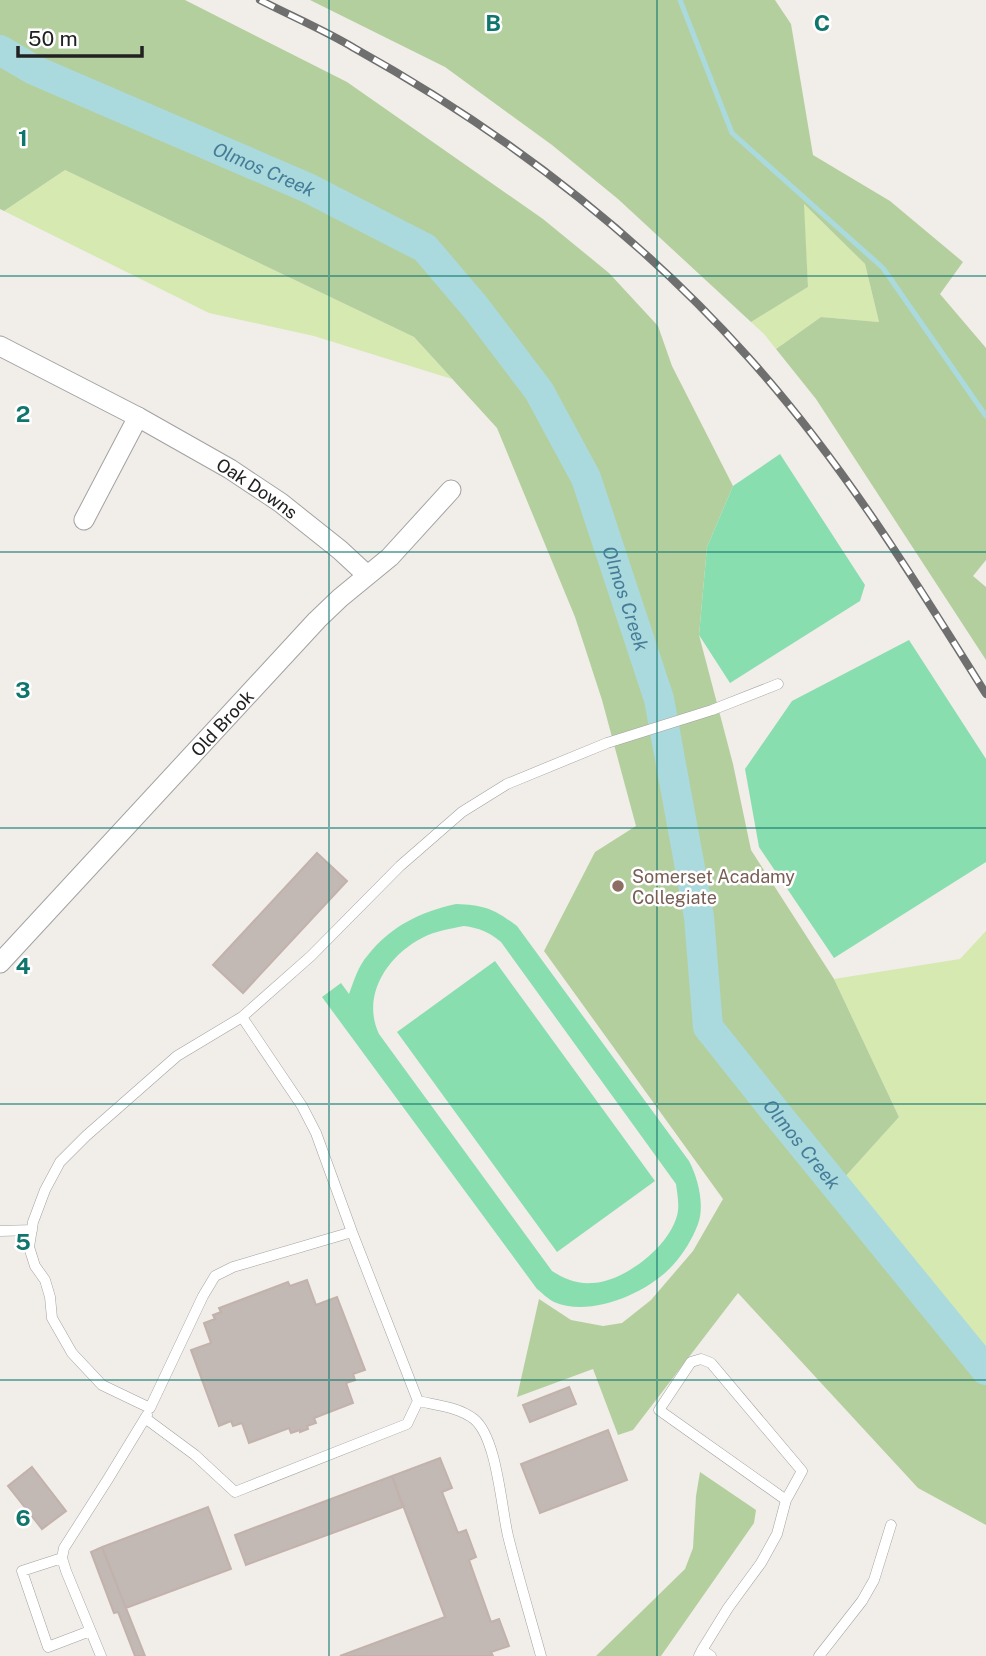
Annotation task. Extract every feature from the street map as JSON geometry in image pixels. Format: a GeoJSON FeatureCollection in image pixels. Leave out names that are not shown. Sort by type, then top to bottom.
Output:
{"type":"FeatureCollection","features":[{"type":"Feature","properties":{"kind":"street","name":"Oak Downs"},"geometry":{"type":"LineString","coordinates":[[0,346],[138,417],[230,469],[281,503],[367,575]]}},
{"type":"Feature","properties":{"kind":"street"},"geometry":{"type":"LineString","coordinates":[[84,520],[138,417]]}},
{"type":"Feature","properties":{"kind":"street","name":"Old Brook"},"geometry":{"type":"LineString","coordinates":[[0,963],[317,620],[390,556],[451,490]]}},
{"type":"Feature","properties":{"kind":"lane"},"geometry":{"type":"LineString","coordinates":[[242,1017],[302,1106],[316,1133],[418,1401],[407,1424],[235,1492],[148,1413],[102,1385],[72,1353],[52,1318],[45,1280],[35,1266],[29,1247],[33,1222],[45,1190],[60,1162],[177,1056],[242,1017],[311,957],[400,866],[462,812],[507,784],[607,743],[712,710],[778,684]]}},
{"type":"Feature","properties":{"kind":"lane"},"geometry":{"type":"LineString","coordinates":[[0,1231],[32,1230]]}},
{"type":"Feature","properties":{"kind":"lane"},"geometry":{"type":"LineString","coordinates":[[99,1655],[62,1558],[64,1548],[148,1413],[215,1276],[233,1267],[352,1232]]}},
{"type":"Feature","properties":{"kind":"lane"},"geometry":{"type":"LineString","coordinates":[[704,1654],[728,1608],[761,1563],[777,1534],[786,1500],[802,1471],[711,1363],[701,1359],[691,1362],[659,1410],[786,1500]]}},
{"type":"Feature","properties":{"kind":"lane"},"geometry":{"type":"LineString","coordinates":[[418,1401],[461,1411],[475,1420],[485,1433],[541,1656]]}},
{"type":"Feature","properties":{"kind":"lane"},"geometry":{"type":"LineString","coordinates":[[819,1656],[862,1601],[874,1580],[891,1525]]}},
{"type":"Feature","properties":{"kind":"lane"},"geometry":{"type":"LineString","coordinates":[[62,1558],[22,1571],[48,1647],[90,1631]]}},
{"type":"Feature","properties":{"kind":"green space"},"geometry":{"type":"Polygon","coordinates":[[[0,0],[185,0],[347,82],[543,219],[609,273],[658,326],[672,366],[733,486],[707,547],[699,635],[733,764],[751,850],[834,979],[899,1117],[843,1179],[986,1357],[986,1525],[918,1488],[738,1293],[633,1430],[618,1435],[593,1369],[517,1397],[539,1299],[571,1320],[603,1326],[622,1323],[651,1300],[693,1251],[723,1199],[544,951],[595,852],[636,826],[602,700],[575,617],[497,428],[414,337],[65,170],[4,211],[0,209],[0,0]]]}},
{"type":"Feature","properties":{"kind":"green space"},"geometry":{"type":"Polygon","coordinates":[[[310,0],[775,0],[791,24],[813,155],[890,201],[963,262],[940,294],[986,348],[986,560],[973,576],[986,587],[986,660],[816,399],[776,349],[821,317],[879,322],[865,264],[804,204],[808,287],[751,322],[618,199],[552,145],[445,67],[310,0]]]}},
{"type":"Feature","properties":{"kind":"green space"},"geometry":{"type":"Polygon","coordinates":[[[65,170],[414,337],[452,379],[314,336],[209,313],[4,211],[65,170]]]}},
{"type":"Feature","properties":{"kind":"green space"},"geometry":{"type":"Polygon","coordinates":[[[803,203],[865,264],[879,322],[821,317],[776,349],[751,322],[808,287],[803,203]]]}},
{"type":"Feature","properties":{"kind":"green space"},"geometry":{"type":"Polygon","coordinates":[[[780,454],[865,585],[860,601],[730,683],[699,635],[707,547],[733,486],[780,454]]]}},
{"type":"Feature","properties":{"kind":"green space"},"geometry":{"type":"Polygon","coordinates":[[[909,640],[986,759],[986,862],[834,958],[759,847],[745,769],[792,701],[909,640]]]}},
{"type":"Feature","properties":{"kind":"green space"},"geometry":{"type":"Polygon","coordinates":[[[456,904],[475,905],[495,912],[517,926],[689,1161],[698,1183],[701,1200],[696,1229],[673,1265],[649,1285],[634,1293],[601,1305],[584,1307],[554,1302],[537,1289],[322,997],[341,983],[349,994],[365,959],[386,936],[418,916],[456,904]],[[464,926],[427,936],[409,946],[388,966],[375,992],[373,1006],[379,1034],[552,1271],[571,1280],[586,1283],[619,1276],[646,1259],[667,1236],[678,1211],[676,1184],[501,942],[479,929],[464,926]]]}},
{"type":"Feature","properties":{"kind":"green space"},"geometry":{"type":"Polygon","coordinates":[[[986,931],[986,1357],[843,1179],[899,1117],[834,979],[960,959],[986,931]]]}},
{"type":"Feature","properties":{"kind":"green space"},"geometry":{"type":"Polygon","coordinates":[[[495,961],[655,1181],[557,1252],[397,1032],[495,961]]]}},
{"type":"Feature","properties":{"kind":"green space"},"geometry":{"type":"Polygon","coordinates":[[[700,1472],[756,1510],[754,1523],[661,1656],[596,1656],[685,1569],[693,1548],[700,1472]]]}},
{"type":"Feature","properties":{"kind":"building"},"geometry":{"type":"Polygon","coordinates":[[[317,853],[347,881],[243,993],[213,965],[317,853]]]}},
{"type":"Feature","properties":{"kind":"building"},"geometry":{"type":"Polygon","coordinates":[[[307,1280],[316,1305],[337,1297],[365,1370],[353,1374],[355,1380],[346,1383],[353,1403],[314,1418],[316,1423],[307,1426],[308,1429],[291,1433],[289,1428],[249,1443],[242,1423],[233,1426],[231,1421],[219,1426],[191,1350],[211,1343],[204,1323],[215,1319],[213,1315],[221,1312],[219,1308],[288,1282],[290,1286],[307,1280]]]}},
{"type":"Feature","properties":{"kind":"building"},"geometry":{"type":"Polygon","coordinates":[[[569,1387],[576,1404],[530,1422],[523,1405],[569,1387]]]}},
{"type":"Feature","properties":{"kind":"building"},"geometry":{"type":"Polygon","coordinates":[[[608,1430],[627,1480],[540,1513],[521,1464],[608,1430]]]}},
{"type":"Feature","properties":{"kind":"building"},"geometry":{"type":"Polygon","coordinates":[[[440,1458],[452,1488],[442,1492],[458,1533],[466,1530],[476,1557],[469,1560],[491,1622],[499,1619],[509,1646],[491,1652],[493,1656],[340,1656],[445,1617],[392,1476],[440,1458]]]}},
{"type":"Feature","properties":{"kind":"building"},"geometry":{"type":"Polygon","coordinates":[[[32,1467],[66,1511],[42,1529],[8,1486],[32,1467]]]}},
{"type":"Feature","properties":{"kind":"building"},"geometry":{"type":"Polygon","coordinates":[[[392,1476],[403,1507],[246,1565],[235,1535],[392,1476]]]}},
{"type":"Feature","properties":{"kind":"building"},"geometry":{"type":"Polygon","coordinates":[[[208,1507],[231,1569],[126,1608],[102,1547],[208,1507]]]}},
{"type":"Feature","properties":{"kind":"building"},"geometry":{"type":"Polygon","coordinates":[[[102,1547],[145,1656],[135,1656],[118,1612],[114,1613],[91,1552],[102,1547]]]}},
{"type":"Feature","properties":{"kind":"waterway"},"geometry":{"type":"LineString","coordinates":[[680,0],[732,133],[883,268],[986,416]]}},
{"type":"Feature","properties":{"kind":"waterway","name":"Olmos Creek"},"geometry":{"type":"LineString","coordinates":[[0,50],[34,70],[308,188],[425,248],[476,308],[539,391],[586,478],[659,699],[699,917],[708,1027],[986,1370]]}},
{"type":"Feature","properties":{"kind":"railway"},"geometry":{"type":"LineString","coordinates":[[260,0],[343,41],[461,113],[564,186],[660,267],[748,357],[814,436],[903,563],[986,694]]}},
{"type":"Feature","properties":{"kind":"place","name":"Somerset Acadamy Collegiate"},"geometry":{"type":"Point","coordinates":[618,886]}}]}
